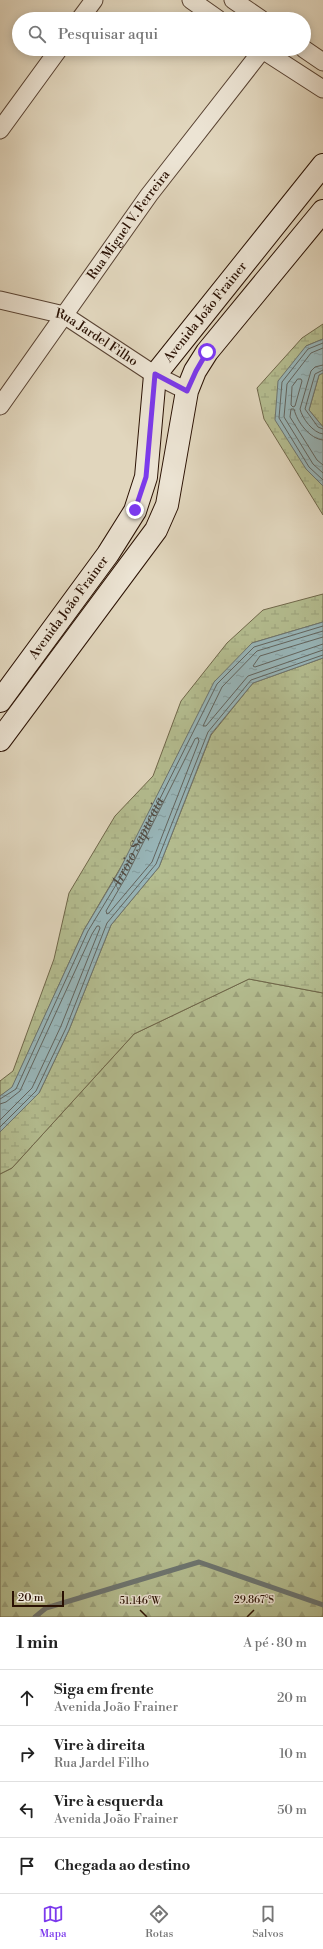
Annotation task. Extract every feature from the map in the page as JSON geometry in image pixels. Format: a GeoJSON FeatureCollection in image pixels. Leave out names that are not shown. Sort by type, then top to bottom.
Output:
{"type":"FeatureCollection","features":[{"type":"Feature","properties":{"kind":"street"},"geometry":{"type":"LineString","coordinates":[[85,12],[94,0]]}},
{"type":"Feature","properties":{"kind":"street"},"geometry":{"type":"LineString","coordinates":[[191,0],[208,12]]}},
{"type":"Feature","properties":{"kind":"street"},"geometry":{"type":"LineString","coordinates":[[233,0],[251,12]]}},
{"type":"Feature","properties":{"kind":"street"},"geometry":{"type":"LineString","coordinates":[[311,54],[323,62]]}},
{"type":"Feature","properties":{"kind":"street"},"geometry":{"type":"LineString","coordinates":[[0,130],[54,56]]}},
{"type":"Feature","properties":{"kind":"street","name":"Rua Miguel V. Ferreira"},"geometry":{"type":"LineString","coordinates":[[0,406],[150,195],[257,56]]}},
{"type":"Feature","properties":{"kind":"street"},"geometry":{"type":"LineString","coordinates":[[273,56],[323,89]]}},
{"type":"Feature","properties":{"kind":"street","name":"Avenida João Frainer"},"geometry":{"type":"LineString","coordinates":[[0,701],[108,554],[135,510],[146,477],[155,374],[323,166]]}},
{"type":"Feature","properties":{"kind":"street","name":"Avenida João Frainer"},"geometry":{"type":"LineString","coordinates":[[0,740],[156,530],[167,505],[187,391],[207,352],[323,211]]}},
{"type":"Feature","properties":{"kind":"street","name":"Rua Jardel Filho"},"geometry":{"type":"LineString","coordinates":[[0,300],[64,315],[155,374],[187,391]]}},
{"type":"Feature","properties":{"kind":"green space"},"geometry":{"type":"Polygon","coordinates":[[[323,324],[323,339],[306,346],[306,469],[323,486],[323,515],[264,419],[257,388],[302,338],[323,324]]]}},
{"type":"Feature","properties":{"kind":"green space"},"geometry":{"type":"Polygon","coordinates":[[[323,373],[323,427],[309,410],[319,375],[323,373]]]}},
{"type":"Feature","properties":{"kind":"green space"},"geometry":{"type":"Polygon","coordinates":[[[323,594],[323,622],[252,643],[84,930],[12,1088],[0,1096],[0,1081],[13,1071],[54,959],[69,893],[115,816],[153,776],[181,701],[227,643],[263,610],[323,594]]]}},
{"type":"Feature","properties":{"kind":"green space"},"geometry":{"type":"Polygon","coordinates":[[[323,658],[323,993],[249,979],[134,1034],[12,1168],[0,1174],[0,1132],[39,1093],[69,1030],[111,925],[159,867],[211,735],[253,683],[323,658]]]}},
{"type":"Feature","properties":{"kind":"green space"},"geometry":{"type":"Polygon","coordinates":[[[249,979],[323,993],[323,1617],[0,1617],[0,1174],[12,1168],[134,1034],[249,979]]]}},
{"type":"Feature","properties":{"kind":"water"},"geometry":{"type":"Polygon","coordinates":[[[323,339],[323,373],[319,375],[309,410],[323,427],[323,486],[306,469],[275,420],[278,381],[306,346],[323,339]]]}},
{"type":"Feature","properties":{"kind":"water","name":"Arroio Sapucaia"},"geometry":{"type":"Polygon","coordinates":[[[323,622],[323,658],[253,683],[211,734],[159,867],[111,925],[69,1030],[39,1093],[0,1132],[0,1096],[12,1087],[84,930],[118,873],[214,682],[252,643],[323,622]]]}},
{"type":"Feature","properties":{"kind":"waterway"},"geometry":{"type":"LineString","coordinates":[[35,1617],[46,1608],[199,1562],[323,1605]]}},
{"type":"Feature","properties":{"kind":"route"},"geometry":{"type":"LineString","coordinates":[[135,510],[146,477],[155,374],[187,391],[207,352]]}}]}
